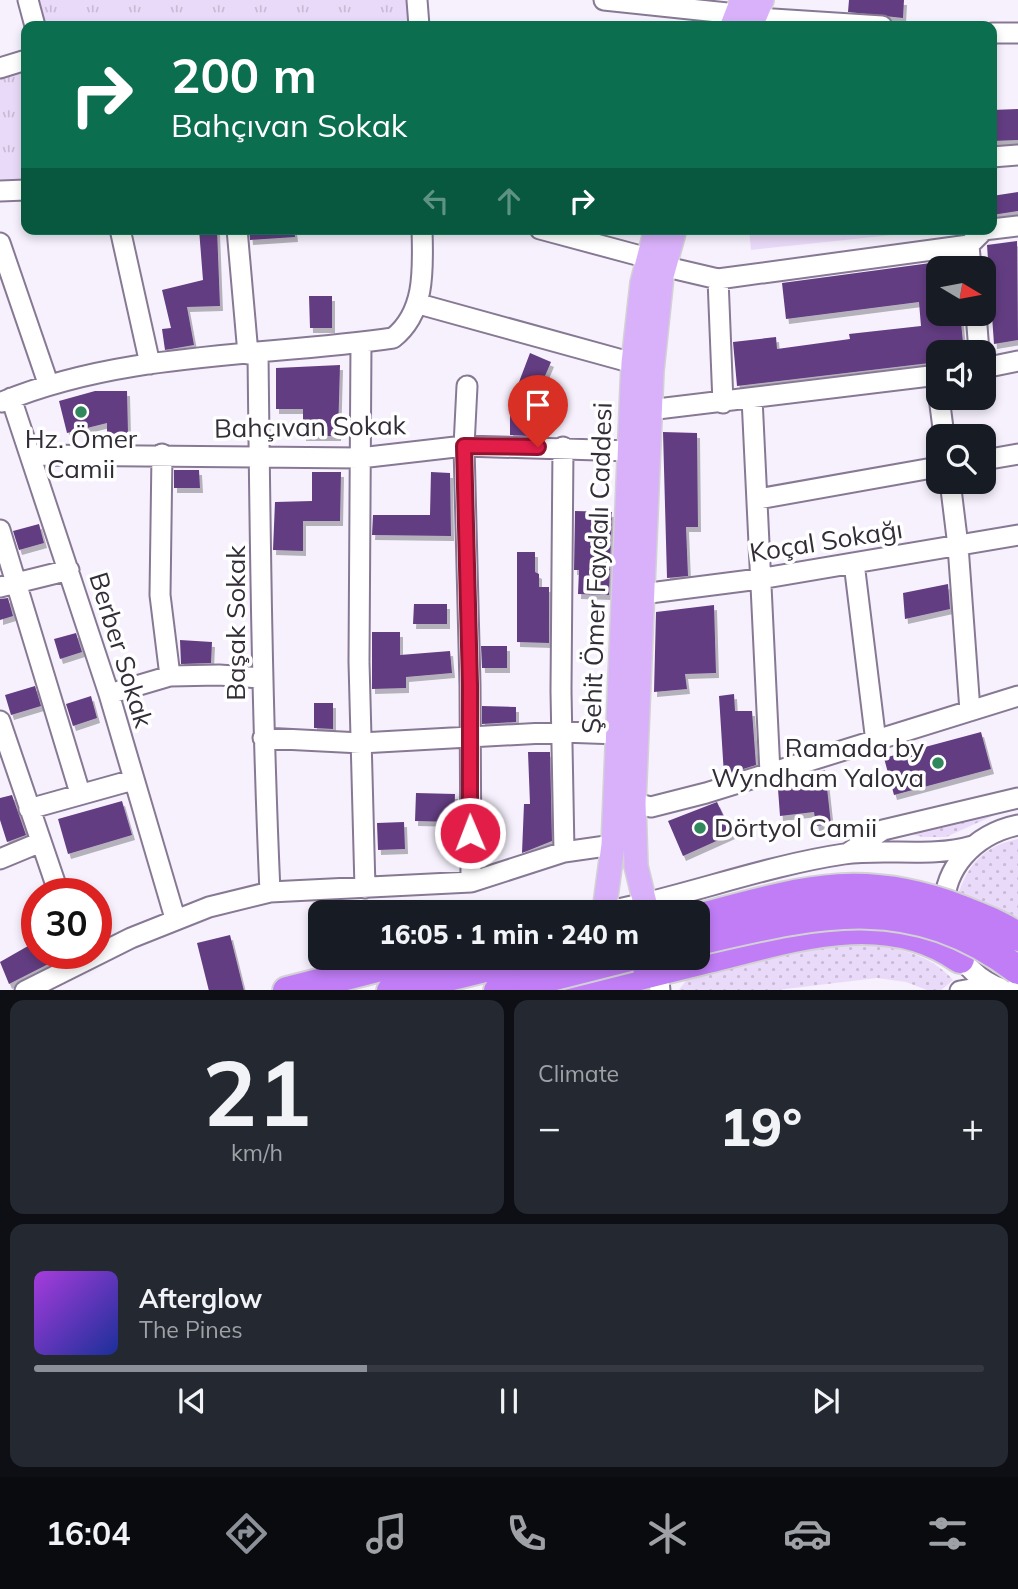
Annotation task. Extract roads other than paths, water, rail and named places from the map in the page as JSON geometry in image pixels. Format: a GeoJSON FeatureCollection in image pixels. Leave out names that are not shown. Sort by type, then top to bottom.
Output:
{"type":"FeatureCollection","features":[{"type":"Feature","properties":{"kind":"highway"},"geometry":{"type":"LineString","coordinates":[[710,915],[798,892],[866,886],[937,900],[980,917],[1018,937]]}},
{"type":"Feature","properties":{"kind":"highway"},"geometry":{"type":"LineString","coordinates":[[710,939],[831,914],[900,917],[972,940],[1018,970]]}},
{"type":"Feature","properties":{"kind":"highway"},"geometry":{"type":"LineString","coordinates":[[590,970],[658,973],[801,936],[849,929],[906,936],[936,945],[960,958]]}},
{"type":"Feature","properties":{"kind":"highway"},"geometry":{"type":"LineString","coordinates":[[287,990],[368,970]]}},
{"type":"Feature","properties":{"kind":"highway"},"geometry":{"type":"LineString","coordinates":[[391,990],[504,970]]}},
{"type":"Feature","properties":{"kind":"highway"},"geometry":{"type":"LineString","coordinates":[[498,990],[522,970]]}},
{"type":"Feature","properties":{"kind":"highway"},"geometry":{"type":"LineString","coordinates":[[579,990],[621,972]]}},
{"type":"Feature","properties":{"kind":"main road","name":"Şehit Ömer Faydalı Caddesi"},"geometry":{"type":"LineString","coordinates":[[644,900],[636,866],[634,803],[649,410],[657,310],[656,235]]}},
{"type":"Feature","properties":{"kind":"main road","name":"Şehit Ömer Faydalı Caddesi"},"geometry":{"type":"LineString","coordinates":[[606,900],[613,845],[636,324],[657,260],[672,235]]}},
{"type":"Feature","properties":{"kind":"street"},"geometry":{"type":"LineString","coordinates":[[29,0],[34,21]]}},
{"type":"Feature","properties":{"kind":"street"},"geometry":{"type":"LineString","coordinates":[[417,0],[419,21]]}},
{"type":"Feature","properties":{"kind":"street"},"geometry":{"type":"LineString","coordinates":[[604,0],[826,21]]}},
{"type":"Feature","properties":{"kind":"street"},"geometry":{"type":"LineString","coordinates":[[997,33],[1018,33]]}},
{"type":"Feature","properties":{"kind":"street"},"geometry":{"type":"LineString","coordinates":[[0,68],[21,62]]}},
{"type":"Feature","properties":{"kind":"street"},"geometry":{"type":"LineString","coordinates":[[997,157],[1018,155]]}},
{"type":"Feature","properties":{"kind":"street"},"geometry":{"type":"LineString","coordinates":[[0,191],[21,191]]}},
{"type":"Feature","properties":{"kind":"street"},"geometry":{"type":"LineString","coordinates":[[997,230],[1018,226]]}},
{"type":"Feature","properties":{"kind":"street"},"geometry":{"type":"LineString","coordinates":[[121,235],[150,364]]}},
{"type":"Feature","properties":{"kind":"street","name":"Başak Sokak"},"geometry":{"type":"LineString","coordinates":[[238,235],[253,353],[259,456],[263,553],[261,678],[270,892]]}},
{"type":"Feature","properties":{"kind":"street"},"geometry":{"type":"LineString","coordinates":[[6,400],[48,383],[150,364],[393,338],[409,326],[419,304],[422,235]]}},
{"type":"Feature","properties":{"kind":"street"},"geometry":{"type":"LineString","coordinates":[[563,235],[657,260],[671,268],[718,279],[974,235]]}},
{"type":"Feature","properties":{"kind":"street"},"geometry":{"type":"LineString","coordinates":[[974,256],[980,235]]}},
{"type":"Feature","properties":{"kind":"street"},"geometry":{"type":"LineString","coordinates":[[0,243],[48,383]]}},
{"type":"Feature","properties":{"kind":"street"},"geometry":{"type":"LineString","coordinates":[[718,279],[723,403]]}},
{"type":"Feature","properties":{"kind":"street"},"geometry":{"type":"LineString","coordinates":[[419,304],[633,363]]}},
{"type":"Feature","properties":{"kind":"street"},"geometry":{"type":"LineString","coordinates":[[361,342],[361,743],[365,888]]}},
{"type":"Feature","properties":{"kind":"street"},"geometry":{"type":"LineString","coordinates":[[996,366],[1018,361]]}},
{"type":"Feature","properties":{"kind":"street"},"geometry":{"type":"LineString","coordinates":[[649,410],[926,380]]}},
{"type":"Feature","properties":{"kind":"street"},"geometry":{"type":"LineString","coordinates":[[467,386],[464,446],[470,685],[468,735],[471,882]]}},
{"type":"Feature","properties":{"kind":"street"},"geometry":{"type":"LineString","coordinates":[[752,398],[770,773]]}},
{"type":"Feature","properties":{"kind":"street","name":"Berber Sokak"},"geometry":{"type":"LineString","coordinates":[[6,400],[32,455],[175,918]]}},
{"type":"Feature","properties":{"kind":"street","name":"Bahçıvan Sokak"},"geometry":{"type":"LineString","coordinates":[[32,455],[360,457],[464,446],[631,451]]}},
{"type":"Feature","properties":{"kind":"street"},"geometry":{"type":"LineString","coordinates":[[563,447],[564,852]]}},
{"type":"Feature","properties":{"kind":"street"},"geometry":{"type":"LineString","coordinates":[[162,454],[160,595],[170,676]]}},
{"type":"Feature","properties":{"kind":"street"},"geometry":{"type":"LineString","coordinates":[[996,458],[1018,454]]}},
{"type":"Feature","properties":{"kind":"street"},"geometry":{"type":"LineString","coordinates":[[758,499],[926,469]]}},
{"type":"Feature","properties":{"kind":"street"},"geometry":{"type":"LineString","coordinates":[[952,494],[971,712]]}},
{"type":"Feature","properties":{"kind":"street"},"geometry":{"type":"LineString","coordinates":[[0,530],[9,585],[80,793]]}},
{"type":"Feature","properties":{"kind":"street","name":"Koçal Sokağı"},"geometry":{"type":"LineString","coordinates":[[642,594],[759,579],[1018,536]]}},
{"type":"Feature","properties":{"kind":"street"},"geometry":{"type":"LineString","coordinates":[[854,563],[876,742]]}},
{"type":"Feature","properties":{"kind":"street"},"geometry":{"type":"LineString","coordinates":[[9,585],[69,570]]}},
{"type":"Feature","properties":{"kind":"street"},"geometry":{"type":"LineString","coordinates":[[108,694],[170,676],[219,674],[261,678]]}},
{"type":"Feature","properties":{"kind":"street"},"geometry":{"type":"LineString","coordinates":[[634,803],[651,807],[876,742],[1018,696]]}},
{"type":"Feature","properties":{"kind":"street"},"geometry":{"type":"LineString","coordinates":[[0,721],[53,878]]}},
{"type":"Feature","properties":{"kind":"street"},"geometry":{"type":"LineString","coordinates":[[263,738],[361,743],[468,735],[562,732],[618,734]]}},
{"type":"Feature","properties":{"kind":"street"},"geometry":{"type":"LineString","coordinates":[[29,809],[133,780]]}},
{"type":"Feature","properties":{"kind":"street"},"geometry":{"type":"LineString","coordinates":[[847,854],[883,830],[1018,797]]}},
{"type":"Feature","properties":{"kind":"street"},"geometry":{"type":"LineString","coordinates":[[1002,988],[981,978],[960,958],[946,926],[946,891],[956,867],[972,846],[987,835],[1018,825]]}},
{"type":"Feature","properties":{"kind":"street"},"geometry":{"type":"LineString","coordinates":[[0,859],[41,842]]}},
{"type":"Feature","properties":{"kind":"street"},"geometry":{"type":"LineString","coordinates":[[112,944],[175,918],[270,892],[471,882],[564,852],[613,845]]}},
{"type":"Feature","properties":{"kind":"street"},"geometry":{"type":"LineString","coordinates":[[673,900],[847,854],[886,850],[943,853],[972,846]]}},
{"type":"Feature","properties":{"kind":"street"},"geometry":{"type":"LineString","coordinates":[[25,990],[60,969]]}},
{"type":"Feature","properties":{"kind":"street"},"geometry":{"type":"LineString","coordinates":[[960,990],[1002,988]]}},
{"type":"Feature","properties":{"kind":"place","name":"Hz. Ömer Camii"},"geometry":{"type":"Point","coordinates":[81,412]}},
{"type":"Feature","properties":{"kind":"place","name":"Ramada by Wyndham Yalova"},"geometry":{"type":"Point","coordinates":[938,763]}},
{"type":"Feature","properties":{"kind":"place","name":"Dörtyol Camii"},"geometry":{"type":"Point","coordinates":[700,828]}}]}
